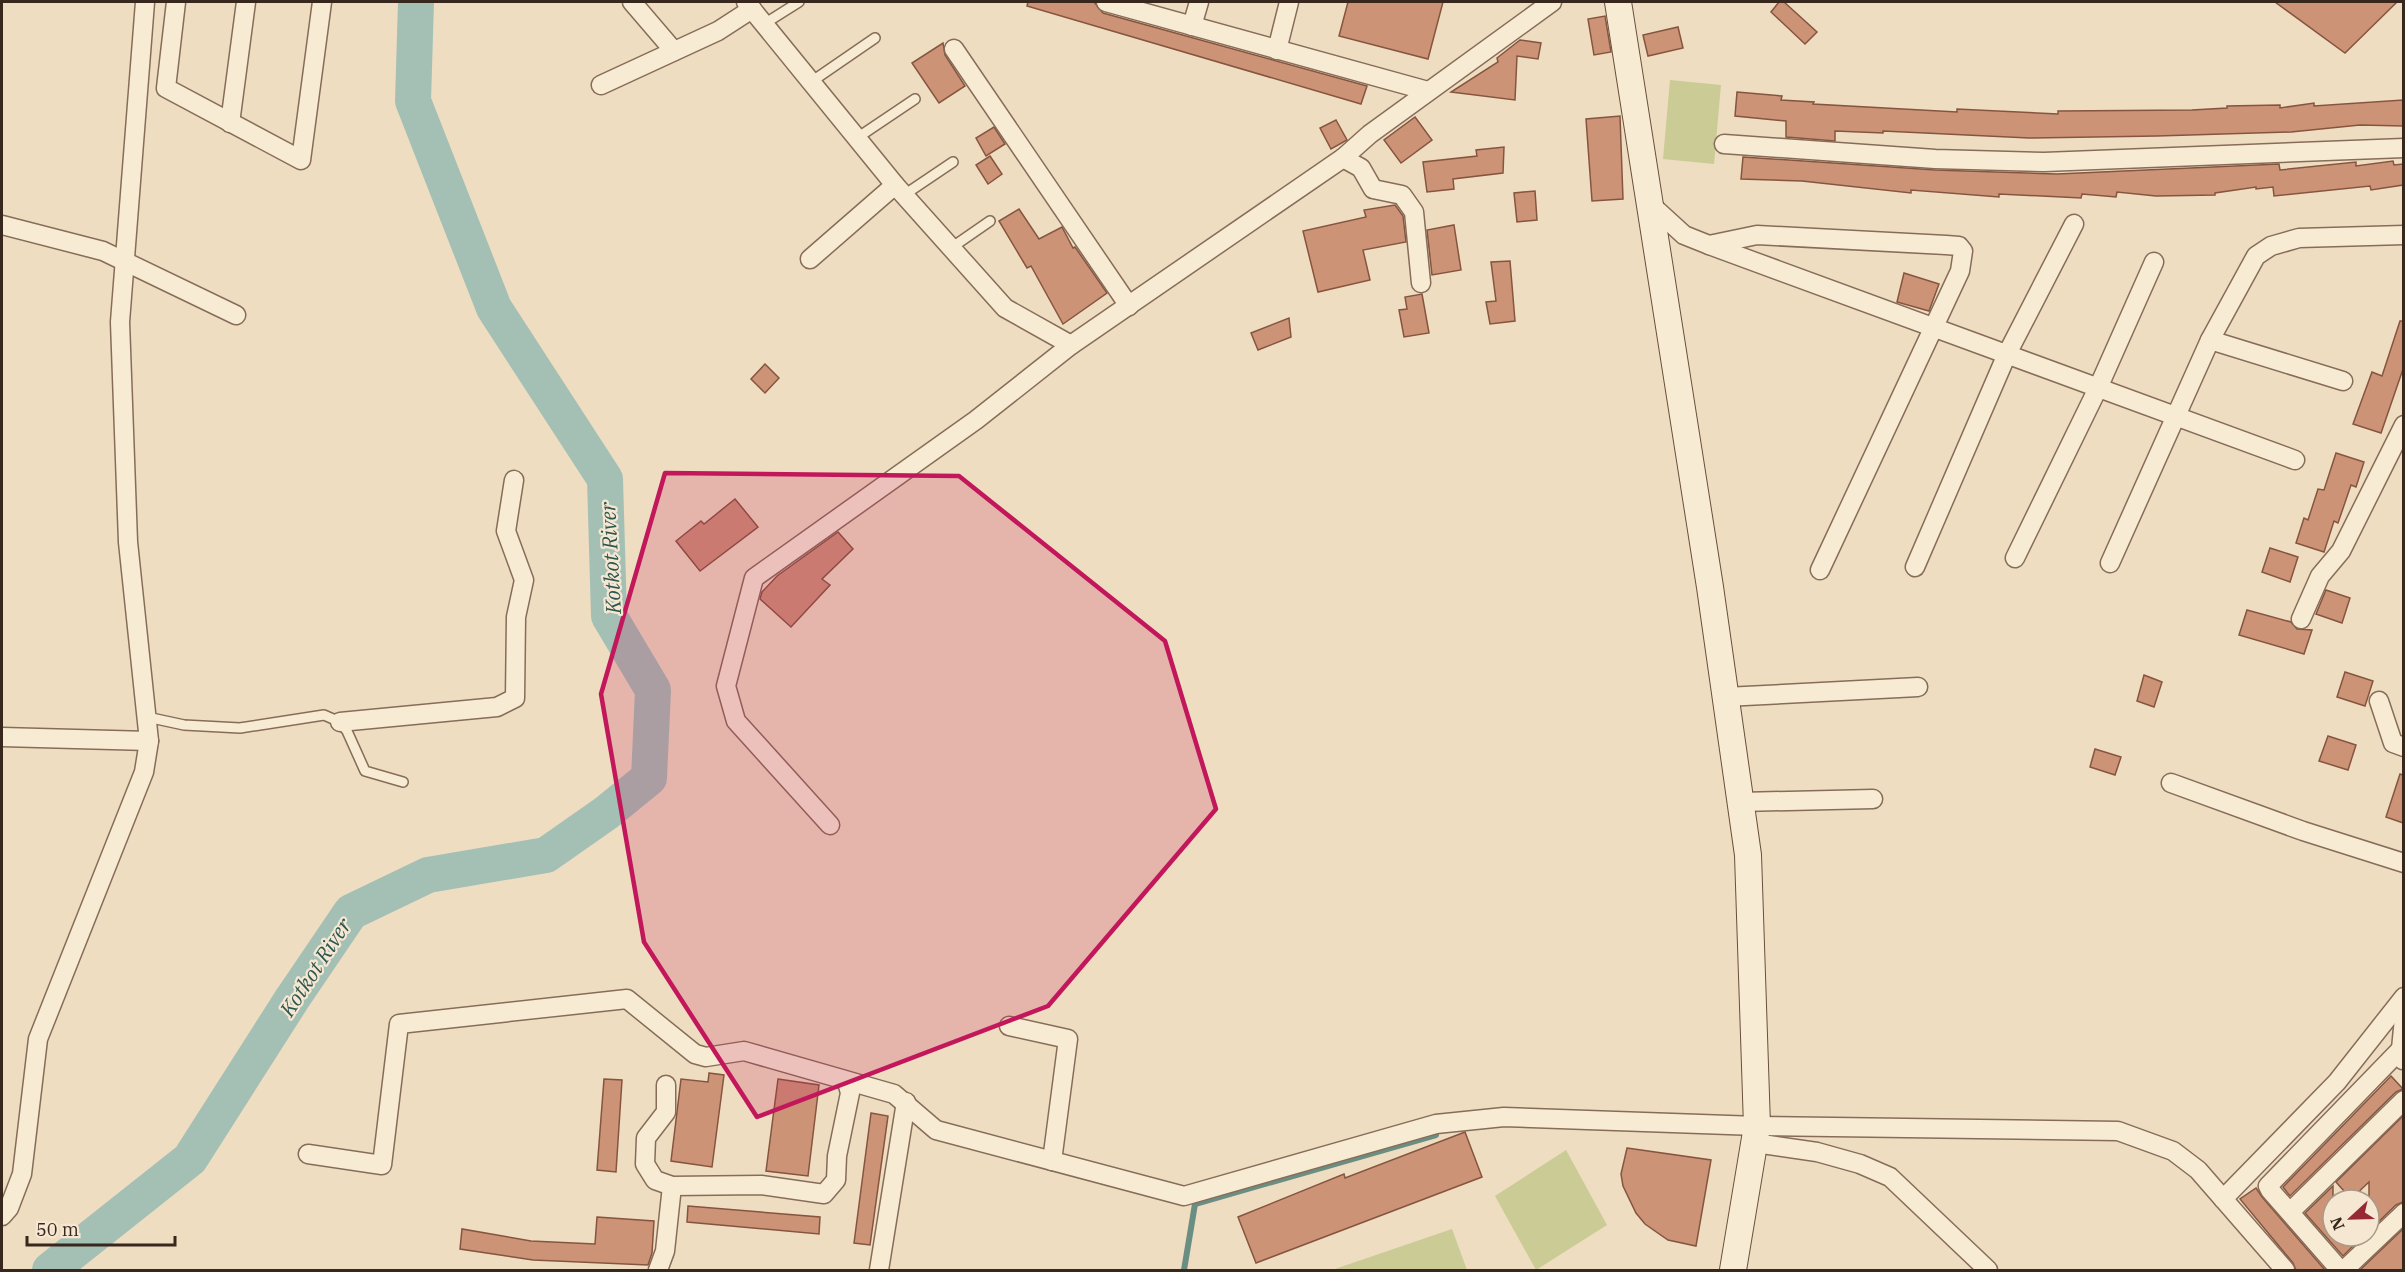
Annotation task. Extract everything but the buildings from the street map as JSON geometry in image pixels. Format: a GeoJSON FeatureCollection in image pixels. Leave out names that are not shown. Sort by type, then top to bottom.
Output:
{"type":"FeatureCollection","features":[{"type":"Feature","properties":{"kind":"street"},"geometry":{"type":"LineString","coordinates":[[2,1216],[9,1208],[22,1174],[38,1039],[144,772],[149,741],[128,542],[120,322],[145,2]]}},
{"type":"Feature","properties":{"kind":"street"},"geometry":{"type":"LineString","coordinates":[[176,2],[166,88],[301,160],[322,2]]}},
{"type":"Feature","properties":{"kind":"street"},"geometry":{"type":"LineString","coordinates":[[230,123],[246,2]]}},
{"type":"Feature","properties":{"kind":"street"},"geometry":{"type":"LineString","coordinates":[[632,2],[674,51]]}},
{"type":"Feature","properties":{"kind":"street"},"geometry":{"type":"LineString","coordinates":[[1109,2],[1428,91]]}},
{"type":"Feature","properties":{"kind":"street"},"geometry":{"type":"LineString","coordinates":[[1192,26],[1198,2]]}},
{"type":"Feature","properties":{"kind":"street"},"geometry":{"type":"LineString","coordinates":[[1277,50],[1289,2]]}},
{"type":"Feature","properties":{"kind":"street"},"geometry":{"type":"LineString","coordinates":[[830,825],[736,722],[726,686],[754,578],[976,420],[1071,345],[1343,158],[1428,91],[1552,2]]}},
{"type":"Feature","properties":{"kind":"street"},"geometry":{"type":"LineString","coordinates":[[1617,2],[1749,855],[1756,1135],[1733,1270]]}},
{"type":"Feature","properties":{"kind":"street"},"geometry":{"type":"LineString","coordinates":[[601,86],[718,31],[749,5],[899,190],[1005,308],[1071,345]]}},
{"type":"Feature","properties":{"kind":"street"},"geometry":{"type":"LineString","coordinates":[[954,49],[1129,306]]}},
{"type":"Feature","properties":{"kind":"street"},"geometry":{"type":"LineString","coordinates":[[1724,144],[1935,159],[2044,162],[2403,148]]}},
{"type":"Feature","properties":{"kind":"street"},"geometry":{"type":"LineString","coordinates":[[1343,158],[1361,168],[1373,189],[1402,195],[1414,212],[1421,283]]}},
{"type":"Feature","properties":{"kind":"street"},"geometry":{"type":"LineString","coordinates":[[810,259],[899,190]]}},
{"type":"Feature","properties":{"kind":"street"},"geometry":{"type":"LineString","coordinates":[[1650,204],[1684,235],[1709,245],[2295,460]]}},
{"type":"Feature","properties":{"kind":"street"},"geometry":{"type":"LineString","coordinates":[[1915,567],[2007,354],[2074,224]]}},
{"type":"Feature","properties":{"kind":"street"},"geometry":{"type":"LineString","coordinates":[[2,225],[103,251],[236,315]]}},
{"type":"Feature","properties":{"kind":"street"},"geometry":{"type":"LineString","coordinates":[[1709,245],[1757,235],[1959,246],[1963,256],[1960,271],[1820,570]]}},
{"type":"Feature","properties":{"kind":"street"},"geometry":{"type":"LineString","coordinates":[[2110,563],[2210,340],[2256,256],[2271,246],[2299,238],[2403,235]]}},
{"type":"Feature","properties":{"kind":"street"},"geometry":{"type":"LineString","coordinates":[[2015,558],[2097,388],[2154,262]]}},
{"type":"Feature","properties":{"kind":"street"},"geometry":{"type":"LineString","coordinates":[[2210,340],[2343,381]]}},
{"type":"Feature","properties":{"kind":"street"},"geometry":{"type":"LineString","coordinates":[[2301,619],[2320,576],[2341,551],[2403,425]]}},
{"type":"Feature","properties":{"kind":"street"},"geometry":{"type":"LineString","coordinates":[[340,722],[497,707],[515,698],[516,617],[524,580],[506,531],[514,480]]}},
{"type":"Feature","properties":{"kind":"street"},"geometry":{"type":"LineString","coordinates":[[1725,697],[1918,687]]}},
{"type":"Feature","properties":{"kind":"street"},"geometry":{"type":"LineString","coordinates":[[2379,701],[2393,743],[2403,747]]}},
{"type":"Feature","properties":{"kind":"street"},"geometry":{"type":"LineString","coordinates":[[2,736],[149,741]]}},
{"type":"Feature","properties":{"kind":"street"},"geometry":{"type":"LineString","coordinates":[[2171,783],[2303,831],[2403,863]]}},
{"type":"Feature","properties":{"kind":"street"},"geometry":{"type":"LineString","coordinates":[[1741,802],[1873,799]]}},
{"type":"Feature","properties":{"kind":"street"},"geometry":{"type":"LineString","coordinates":[[2223,1199],[2337,1082],[2403,997]]}},
{"type":"Feature","properties":{"kind":"street"},"geometry":{"type":"LineString","coordinates":[[308,1154],[382,1165],[399,1024],[627,999],[694,1053],[706,1057],[744,1051],[894,1094],[936,1130],[1184,1196],[1436,1124],[1504,1117],[1756,1135],[2118,1131],[2173,1151],[2198,1170],[2285,1270]]}},
{"type":"Feature","properties":{"kind":"street"},"geometry":{"type":"LineString","coordinates":[[2340,1270],[2268,1186],[2402,1055],[2403,1018]]}},
{"type":"Feature","properties":{"kind":"street"},"geometry":{"type":"LineString","coordinates":[[1009,1026],[1068,1039],[1052,1161]]}},
{"type":"Feature","properties":{"kind":"street"},"geometry":{"type":"LineString","coordinates":[[666,1084],[666,1112],[646,1138],[645,1164],[656,1180],[672,1186],[761,1185],[824,1194],[836,1180],[837,1156],[850,1093],[847,1082]]}},
{"type":"Feature","properties":{"kind":"street"},"geometry":{"type":"LineString","coordinates":[[2290,1212],[2403,1100]]}},
{"type":"Feature","properties":{"kind":"street"},"geometry":{"type":"LineString","coordinates":[[879,1270],[906,1102]]}},
{"type":"Feature","properties":{"kind":"street"},"geometry":{"type":"LineString","coordinates":[[1756,1135],[1860,1164],[1890,1177],[1988,1270]]}},
{"type":"Feature","properties":{"kind":"street"},"geometry":{"type":"LineString","coordinates":[[658,1270],[666,1251],[672,1186]]}},
{"type":"Feature","properties":{"kind":"street"},"geometry":{"type":"LineString","coordinates":[[2344,1270],[2403,1214]]}},
{"type":"Feature","properties":{"kind":"lane"},"geometry":{"type":"LineString","coordinates":[[764,24],[799,2]]}},
{"type":"Feature","properties":{"kind":"lane"},"geometry":{"type":"LineString","coordinates":[[811,82],[875,38]]}},
{"type":"Feature","properties":{"kind":"lane"},"geometry":{"type":"LineString","coordinates":[[857,138],[915,99]]}},
{"type":"Feature","properties":{"kind":"lane"},"geometry":{"type":"LineString","coordinates":[[899,190],[953,162]]}},
{"type":"Feature","properties":{"kind":"lane"},"geometry":{"type":"LineString","coordinates":[[951,248],[990,221]]}},
{"type":"Feature","properties":{"kind":"lane"},"geometry":{"type":"LineString","coordinates":[[147,717],[184,725],[240,728],[324,715],[340,722],[347,731],[365,771],[403,782]]}},
{"type":"Feature","properties":{"kind":"highlighted area"},"geometry":{"type":"Polygon","coordinates":[[[665,473],[959,476],[1165,641],[1216,809],[1048,1006],[757,1117],[644,942],[601,694],[665,473]]]}},
{"type":"Feature","properties":{"kind":"green space"},"geometry":{"type":"Polygon","coordinates":[[[1670,80],[1721,85],[1714,164],[1663,159],[1670,80]]]}},
{"type":"Feature","properties":{"kind":"green space"},"geometry":{"type":"Polygon","coordinates":[[[1566,1150],[1607,1225],[1536,1270],[1495,1196],[1566,1150]]]}},
{"type":"Feature","properties":{"kind":"green space"},"geometry":{"type":"Polygon","coordinates":[[[1452,1229],[1467,1270],[1332,1270],[1452,1229]]]}},
{"type":"Feature","properties":{"kind":"waterway","name":"Kotkot River"},"geometry":{"type":"LineString","coordinates":[[50,1270],[190,1159],[292,999],[351,912],[428,875],[546,855],[606,813],[649,778],[653,690],[609,616],[605,479],[494,308],[413,101],[416,2]]}},
{"type":"Feature","properties":{"kind":"waterway"},"geometry":{"type":"LineString","coordinates":[[1184,1270],[1195,1204],[1436,1135]]}}]}
